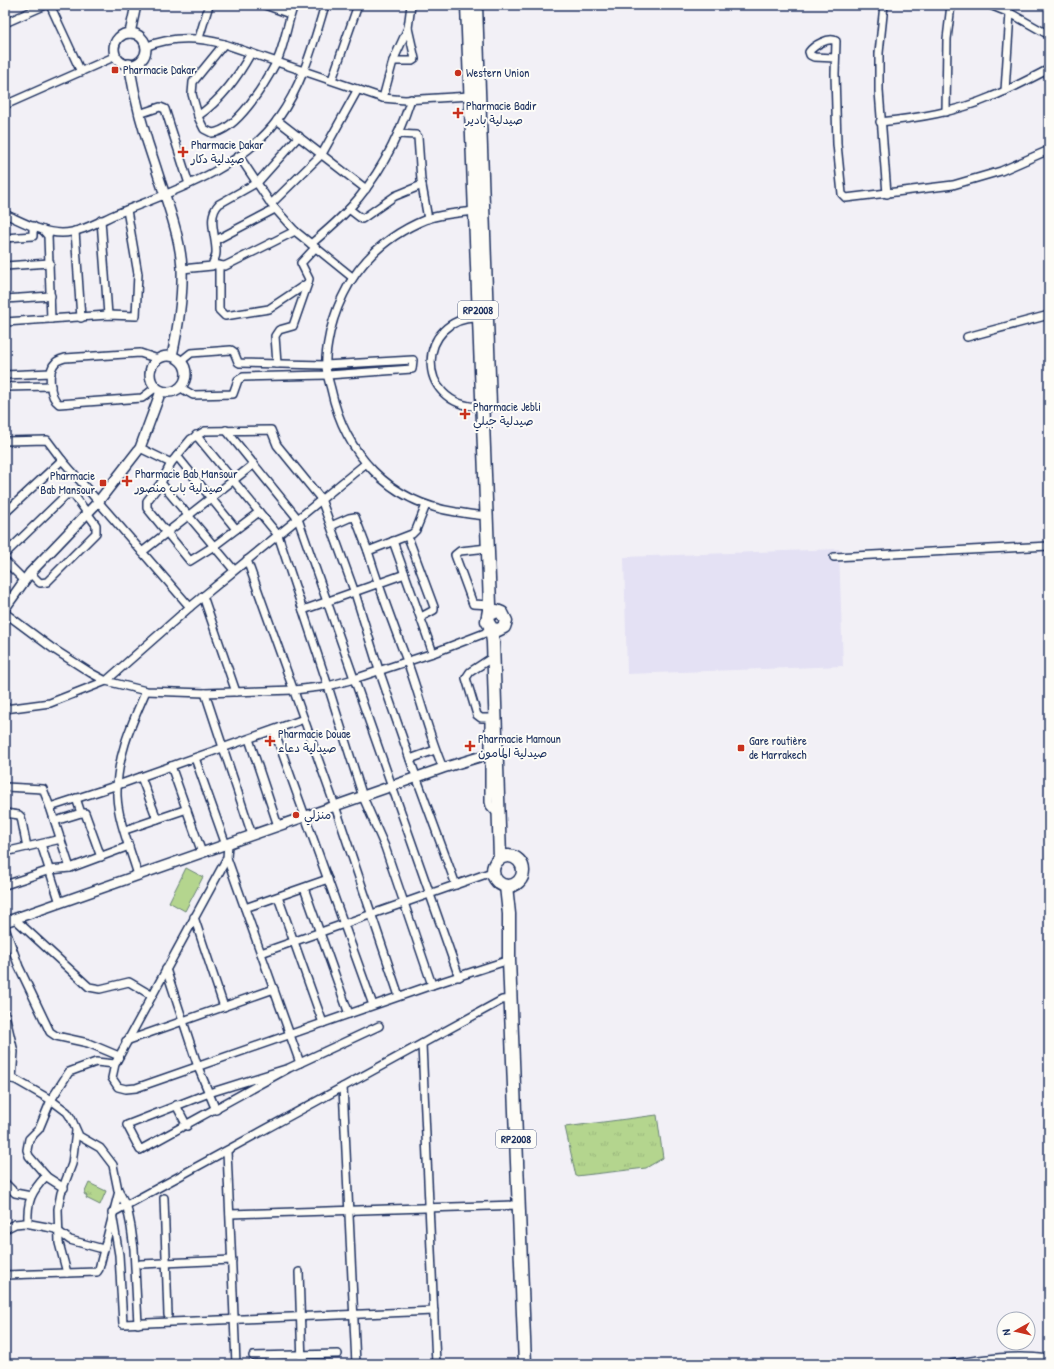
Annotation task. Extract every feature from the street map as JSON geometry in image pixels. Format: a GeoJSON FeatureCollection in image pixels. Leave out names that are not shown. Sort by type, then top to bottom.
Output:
{"type":"FeatureCollection","features":[{"type":"Feature","properties":{"kind":"highway","name":"RP2008"},"geometry":{"type":"LineString","coordinates":[[467,5],[486,515],[492,617],[493,754],[504,857]]}},
{"type":"Feature","properties":{"kind":"highway","name":"RP2008"},"geometry":{"type":"LineString","coordinates":[[476,5],[497,604],[492,617]]}},
{"type":"Feature","properties":{"kind":"highway","name":"RP2008"},"geometry":{"type":"LineString","coordinates":[[492,617],[506,618],[500,637],[504,857]]}},
{"type":"Feature","properties":{"kind":"highway","name":"RP2008"},"geometry":{"type":"LineString","coordinates":[[504,857],[515,858],[522,867],[520,879],[510,885],[509,960],[525,1364]]}},
{"type":"Feature","properties":{"kind":"highway"},"geometry":{"type":"LineString","coordinates":[[504,857],[494,864],[492,872],[498,882],[510,885]]}},
{"type":"Feature","properties":{"kind":"street"},"geometry":{"type":"LineString","coordinates":[[5,23],[46,5]]}},
{"type":"Feature","properties":{"kind":"street"},"geometry":{"type":"LineString","coordinates":[[50,5],[81,72]]}},
{"type":"Feature","properties":{"kind":"street"},"geometry":{"type":"LineString","coordinates":[[130,33],[136,5]]}},
{"type":"Feature","properties":{"kind":"street"},"geometry":{"type":"LineString","coordinates":[[199,38],[209,5]]}},
{"type":"Feature","properties":{"kind":"street"},"geometry":{"type":"LineString","coordinates":[[265,5],[290,14]]}},
{"type":"Feature","properties":{"kind":"street"},"geometry":{"type":"LineString","coordinates":[[224,44],[192,85],[192,94],[202,126],[207,131],[215,133],[224,130],[251,102],[277,61],[290,14],[294,5]]}},
{"type":"Feature","properties":{"kind":"street"},"geometry":{"type":"LineString","coordinates":[[5,238],[75,231],[189,184],[212,173],[238,156],[277,120],[305,71],[325,5]]}},
{"type":"Feature","properties":{"kind":"street"},"geometry":{"type":"LineString","coordinates":[[332,80],[358,5]]}},
{"type":"Feature","properties":{"kind":"street"},"geometry":{"type":"LineString","coordinates":[[383,98],[393,61],[408,28],[411,5]]}},
{"type":"Feature","properties":{"kind":"street"},"geometry":{"type":"LineString","coordinates":[[884,5],[879,53],[880,122],[887,194]]}},
{"type":"Feature","properties":{"kind":"street"},"geometry":{"type":"LineString","coordinates":[[946,112],[947,39],[951,5]]}},
{"type":"Feature","properties":{"kind":"street"},"geometry":{"type":"LineString","coordinates":[[990,5],[1010,13],[1049,35]]}},
{"type":"Feature","properties":{"kind":"street"},"geometry":{"type":"LineString","coordinates":[[1005,91],[1010,13]]}},
{"type":"Feature","properties":{"kind":"street"},"geometry":{"type":"LineString","coordinates":[[393,61],[412,61],[414,59],[408,28]]}},
{"type":"Feature","properties":{"kind":"street"},"geometry":{"type":"LineString","coordinates":[[130,33],[138,36],[145,47],[141,60],[129,64],[121,62],[116,56],[114,46],[120,37],[130,33]]}},
{"type":"Feature","properties":{"kind":"street"},"geometry":{"type":"LineString","coordinates":[[145,47],[166,41],[199,38],[224,44],[277,61],[383,98],[411,100],[470,96]]}},
{"type":"Feature","properties":{"kind":"street"},"geometry":{"type":"LineString","coordinates":[[198,116],[229,88],[251,53]]}},
{"type":"Feature","properties":{"kind":"street"},"geometry":{"type":"LineString","coordinates":[[5,105],[116,56]]}},
{"type":"Feature","properties":{"kind":"street"},"geometry":{"type":"LineString","coordinates":[[835,58],[837,144],[842,194],[848,199],[940,187],[983,177],[1049,150]]}},
{"type":"Feature","properties":{"kind":"street"},"geometry":{"type":"LineString","coordinates":[[129,64],[139,114],[178,240],[182,269],[177,334],[172,356]]}},
{"type":"Feature","properties":{"kind":"street"},"geometry":{"type":"LineString","coordinates":[[880,122],[946,112],[991,98],[1049,69]]}},
{"type":"Feature","properties":{"kind":"street"},"geometry":{"type":"LineString","coordinates":[[216,240],[273,206],[322,154],[358,89]]}},
{"type":"Feature","properties":{"kind":"street"},"geometry":{"type":"LineString","coordinates":[[278,364],[275,336],[279,330],[293,326],[309,279],[301,263],[313,246],[366,189],[380,168],[398,134],[411,100]]}},
{"type":"Feature","properties":{"kind":"street"},"geometry":{"type":"LineString","coordinates":[[139,114],[160,107],[165,109],[189,184]]}},
{"type":"Feature","properties":{"kind":"street"},"geometry":{"type":"LineString","coordinates":[[277,120],[366,189]]}},
{"type":"Feature","properties":{"kind":"street"},"geometry":{"type":"LineString","coordinates":[[398,134],[416,135],[418,138],[422,185],[428,219]]}},
{"type":"Feature","properties":{"kind":"street"},"geometry":{"type":"LineString","coordinates":[[299,136],[258,182],[216,207],[213,213],[212,218],[216,240],[215,265],[219,310],[225,316],[269,309],[308,283]]}},
{"type":"Feature","properties":{"kind":"street"},"geometry":{"type":"LineString","coordinates":[[238,156],[258,182],[273,206],[295,231],[352,277]]}},
{"type":"Feature","properties":{"kind":"street"},"geometry":{"type":"LineString","coordinates":[[349,209],[362,219],[395,196],[422,185]]}},
{"type":"Feature","properties":{"kind":"street"},"geometry":{"type":"LineString","coordinates":[[5,322],[108,315],[136,316],[138,274],[127,210]]}},
{"type":"Feature","properties":{"kind":"street"},"geometry":{"type":"LineString","coordinates":[[474,211],[428,219],[407,228],[379,248],[352,277],[335,315],[325,364],[334,405],[347,436],[365,464],[389,485],[426,505],[448,511],[486,515]]}},
{"type":"Feature","properties":{"kind":"street"},"geometry":{"type":"LineString","coordinates":[[5,214],[46,233]]}},
{"type":"Feature","properties":{"kind":"street"},"geometry":{"type":"LineString","coordinates":[[101,220],[108,315]]}},
{"type":"Feature","properties":{"kind":"street"},"geometry":{"type":"LineString","coordinates":[[32,236],[33,226]]}},
{"type":"Feature","properties":{"kind":"street"},"geometry":{"type":"LineString","coordinates":[[75,231],[81,318]]}},
{"type":"Feature","properties":{"kind":"street"},"geometry":{"type":"LineString","coordinates":[[182,269],[215,265],[225,266],[295,231]]}},
{"type":"Feature","properties":{"kind":"street"},"geometry":{"type":"LineString","coordinates":[[46,233],[50,263],[51,319]]}},
{"type":"Feature","properties":{"kind":"street"},"geometry":{"type":"LineString","coordinates":[[5,266],[50,263]]}},
{"type":"Feature","properties":{"kind":"street"},"geometry":{"type":"LineString","coordinates":[[5,299],[51,296]]}},
{"type":"Feature","properties":{"kind":"street"},"geometry":{"type":"LineString","coordinates":[[967,337],[1049,315]]}},
{"type":"Feature","properties":{"kind":"street"},"geometry":{"type":"LineString","coordinates":[[478,318],[461,320],[443,332],[435,344],[431,364],[436,384],[445,395],[463,406],[482,407]]}},
{"type":"Feature","properties":{"kind":"street"},"geometry":{"type":"LineString","coordinates":[[181,361],[191,353],[230,350],[234,352],[239,363],[325,364],[412,360],[412,369],[328,375],[240,377],[233,394],[193,395],[181,388]]}},
{"type":"Feature","properties":{"kind":"street"},"geometry":{"type":"LineString","coordinates":[[158,359],[140,353],[65,358],[56,362],[51,373],[53,396],[59,404],[142,398],[158,389]]}},
{"type":"Feature","properties":{"kind":"street"},"geometry":{"type":"LineString","coordinates":[[172,356],[181,361],[186,372],[184,383],[181,388],[171,393],[158,389],[150,378],[150,372],[154,362],[158,359],[172,356]]}},
{"type":"Feature","properties":{"kind":"street"},"geometry":{"type":"LineString","coordinates":[[5,375],[51,373]]}},
{"type":"Feature","properties":{"kind":"street"},"geometry":{"type":"LineString","coordinates":[[5,387],[51,386]]}},
{"type":"Feature","properties":{"kind":"street"},"geometry":{"type":"LineString","coordinates":[[5,608],[27,576],[98,502],[140,448],[158,389]]}},
{"type":"Feature","properties":{"kind":"street"},"geometry":{"type":"LineString","coordinates":[[226,430],[298,519],[459,977]]}},
{"type":"Feature","properties":{"kind":"street"},"geometry":{"type":"LineString","coordinates":[[259,512],[214,546],[190,561],[146,505],[161,483],[171,463],[196,435],[205,432],[226,430],[272,430],[273,439],[277,445],[321,499],[355,592],[379,670],[410,759],[456,885]]}},
{"type":"Feature","properties":{"kind":"street"},"geometry":{"type":"LineString","coordinates":[[196,435],[278,535],[363,797],[385,847],[432,985]]}},
{"type":"Feature","properties":{"kind":"street"},"geometry":{"type":"LineString","coordinates":[[5,441],[47,440],[62,460],[190,607]]}},
{"type":"Feature","properties":{"kind":"street"},"geometry":{"type":"LineString","coordinates":[[140,448],[171,463]]}},
{"type":"Feature","properties":{"kind":"street"},"geometry":{"type":"LineString","coordinates":[[177,456],[236,529]]}},
{"type":"Feature","properties":{"kind":"street"},"geometry":{"type":"LineString","coordinates":[[5,513],[62,460]]}},
{"type":"Feature","properties":{"kind":"street"},"geometry":{"type":"LineString","coordinates":[[142,552],[210,497],[254,464]]}},
{"type":"Feature","properties":{"kind":"street"},"geometry":{"type":"LineString","coordinates":[[5,709],[50,703],[106,681],[234,570],[365,464]]}},
{"type":"Feature","properties":{"kind":"street"},"geometry":{"type":"LineString","coordinates":[[161,483],[189,514],[234,570]]}},
{"type":"Feature","properties":{"kind":"street"},"geometry":{"type":"LineString","coordinates":[[5,554],[66,495],[74,495],[96,525],[96,533],[47,582],[40,582],[27,576],[5,561]]}},
{"type":"Feature","properties":{"kind":"street"},"geometry":{"type":"LineString","coordinates":[[368,551],[408,536],[416,530],[426,505]]}},
{"type":"Feature","properties":{"kind":"street"},"geometry":{"type":"LineString","coordinates":[[331,526],[355,517],[407,661],[435,750],[443,768]]}},
{"type":"Feature","properties":{"kind":"street"},"geometry":{"type":"LineString","coordinates":[[408,536],[434,607],[434,610],[421,617]]}},
{"type":"Feature","properties":{"kind":"street"},"geometry":{"type":"LineString","coordinates":[[393,541],[433,653]]}},
{"type":"Feature","properties":{"kind":"street"},"geometry":{"type":"LineString","coordinates":[[834,558],[1049,546]]}},
{"type":"Feature","properties":{"kind":"street"},"geometry":{"type":"LineString","coordinates":[[5,613],[73,662],[106,681],[146,691],[205,693],[294,690],[328,686],[433,653],[485,633],[492,617],[473,604],[455,555],[460,551],[488,548]]}},
{"type":"Feature","properties":{"kind":"street"},"geometry":{"type":"LineString","coordinates":[[247,560],[335,806],[399,996]]}},
{"type":"Feature","properties":{"kind":"street"},"geometry":{"type":"LineString","coordinates":[[303,610],[405,574]]}},
{"type":"Feature","properties":{"kind":"street"},"geometry":{"type":"LineString","coordinates":[[203,596],[236,692]]}},
{"type":"Feature","properties":{"kind":"street"},"geometry":{"type":"LineString","coordinates":[[5,922],[443,768],[493,754],[489,718],[481,718],[477,715],[466,676],[493,657]]}},
{"type":"Feature","properties":{"kind":"street"},"geometry":{"type":"LineString","coordinates":[[138,875],[129,846],[117,796],[119,766],[124,746],[146,691]]}},
{"type":"Feature","properties":{"kind":"street"},"geometry":{"type":"LineString","coordinates":[[205,693],[252,835]]}},
{"type":"Feature","properties":{"kind":"street"},"geometry":{"type":"LineString","coordinates":[[50,807],[118,785],[304,719]]}},
{"type":"Feature","properties":{"kind":"street"},"geometry":{"type":"LineString","coordinates":[[274,730],[345,923],[373,1005]]}},
{"type":"Feature","properties":{"kind":"street"},"geometry":{"type":"LineString","coordinates":[[249,739],[278,826]]}},
{"type":"Feature","properties":{"kind":"street"},"geometry":{"type":"LineString","coordinates":[[410,759],[435,750]]}},
{"type":"Feature","properties":{"kind":"street"},"geometry":{"type":"LineString","coordinates":[[195,758],[227,844],[226,858],[126,1040],[112,1073],[114,1084],[118,1087],[126,1089],[136,1088],[399,996],[509,960]]}},
{"type":"Feature","properties":{"kind":"street"},"geometry":{"type":"LineString","coordinates":[[171,766],[202,853]]}},
{"type":"Feature","properties":{"kind":"street"},"geometry":{"type":"LineString","coordinates":[[141,777],[157,819]]}},
{"type":"Feature","properties":{"kind":"street"},"geometry":{"type":"LineString","coordinates":[[5,787],[43,790],[70,868]]}},
{"type":"Feature","properties":{"kind":"street"},"geometry":{"type":"LineString","coordinates":[[76,798],[81,813]]}},
{"type":"Feature","properties":{"kind":"street"},"geometry":{"type":"LineString","coordinates":[[125,830],[187,808]]}},
{"type":"Feature","properties":{"kind":"street"},"geometry":{"type":"LineString","coordinates":[[5,813],[19,815],[21,817],[28,847]]}},
{"type":"Feature","properties":{"kind":"street"},"geometry":{"type":"LineString","coordinates":[[55,822],[81,813],[86,814],[101,857]]}},
{"type":"Feature","properties":{"kind":"street"},"geometry":{"type":"LineString","coordinates":[[5,852],[61,839]]}},
{"type":"Feature","properties":{"kind":"street"},"geometry":{"type":"LineString","coordinates":[[41,844],[60,903]]}},
{"type":"Feature","properties":{"kind":"street"},"geometry":{"type":"LineString","coordinates":[[5,885],[50,870],[70,868],[129,846]]}},
{"type":"Feature","properties":{"kind":"street"},"geometry":{"type":"LineString","coordinates":[[226,858],[300,1063]]}},
{"type":"Feature","properties":{"kind":"street"},"geometry":{"type":"LineString","coordinates":[[261,953],[492,872]]}},
{"type":"Feature","properties":{"kind":"street"},"geometry":{"type":"LineString","coordinates":[[245,908],[328,879]]}},
{"type":"Feature","properties":{"kind":"street"},"geometry":{"type":"LineString","coordinates":[[304,888],[349,1014]]}},
{"type":"Feature","properties":{"kind":"street"},"geometry":{"type":"LineString","coordinates":[[278,897],[323,1023]]}},
{"type":"Feature","properties":{"kind":"street"},"geometry":{"type":"LineString","coordinates":[[194,917],[224,1007]]}},
{"type":"Feature","properties":{"kind":"street"},"geometry":{"type":"LineString","coordinates":[[15,919],[89,987],[100,989],[129,982],[151,995]]}},
{"type":"Feature","properties":{"kind":"street"},"geometry":{"type":"LineString","coordinates":[[5,928],[18,967],[50,1032],[56,1036],[88,1043],[119,1056]]}},
{"type":"Feature","properties":{"kind":"street"},"geometry":{"type":"LineString","coordinates":[[166,969],[198,1067],[216,1110]]}},
{"type":"Feature","properties":{"kind":"street"},"geometry":{"type":"LineString","coordinates":[[126,1040],[274,989]]}},
{"type":"Feature","properties":{"kind":"street"},"geometry":{"type":"LineString","coordinates":[[112,1213],[127,1207],[502,1000],[511,999]]}},
{"type":"Feature","properties":{"kind":"street"},"geometry":{"type":"LineString","coordinates":[[5,1014],[14,1052],[9,1078],[51,1100],[69,1115],[79,1136],[100,1148],[116,1171],[119,1191],[127,1207],[134,1249],[138,1324]]}},
{"type":"Feature","properties":{"kind":"street"},"geometry":{"type":"LineString","coordinates":[[289,1068],[209,1093],[128,1124],[139,1150],[187,1126],[289,1068],[378,1026]]}},
{"type":"Feature","properties":{"kind":"street"},"geometry":{"type":"LineString","coordinates":[[422,1044],[436,1364]]}},
{"type":"Feature","properties":{"kind":"street"},"geometry":{"type":"LineString","coordinates":[[64,1188],[46,1176],[30,1157],[27,1150],[29,1139],[39,1129],[51,1100],[69,1072],[96,1062],[115,1064]]}},
{"type":"Feature","properties":{"kind":"street"},"geometry":{"type":"LineString","coordinates":[[343,1087],[356,1364]]}},
{"type":"Feature","properties":{"kind":"street"},"geometry":{"type":"LineString","coordinates":[[176,1106],[187,1126]]}},
{"type":"Feature","properties":{"kind":"street"},"geometry":{"type":"LineString","coordinates":[[67,1273],[62,1259],[58,1231],[58,1209],[61,1193],[72,1164],[76,1131]]}},
{"type":"Feature","properties":{"kind":"street"},"geometry":{"type":"LineString","coordinates":[[227,1151],[236,1364]]}},
{"type":"Feature","properties":{"kind":"street"},"geometry":{"type":"LineString","coordinates":[[28,1223],[28,1206],[31,1196],[46,1176]]}},
{"type":"Feature","properties":{"kind":"street"},"geometry":{"type":"LineString","coordinates":[[5,1183],[15,1193],[31,1196]]}},
{"type":"Feature","properties":{"kind":"street"},"geometry":{"type":"LineString","coordinates":[[5,1275],[97,1272],[119,1191]]}},
{"type":"Feature","properties":{"kind":"street"},"geometry":{"type":"LineString","coordinates":[[164,1198],[168,1316]]}},
{"type":"Feature","properties":{"kind":"street"},"geometry":{"type":"LineString","coordinates":[[230,1214],[519,1205]]}},
{"type":"Feature","properties":{"kind":"street"},"geometry":{"type":"LineString","coordinates":[[112,1213],[121,1278],[123,1324],[434,1311]]}},
{"type":"Feature","properties":{"kind":"street"},"geometry":{"type":"LineString","coordinates":[[5,1229],[16,1224],[28,1223],[58,1231],[70,1240],[103,1249]]}},
{"type":"Feature","properties":{"kind":"street"},"geometry":{"type":"LineString","coordinates":[[141,1264],[232,1260]]}},
{"type":"Feature","properties":{"kind":"street"},"geometry":{"type":"LineString","coordinates":[[299,1272],[302,1364]]}},
{"type":"Feature","properties":{"kind":"street"},"geometry":{"type":"LineString","coordinates":[[254,1356],[338,1354]]}},
{"type":"Feature","properties":{"kind":"street"},"geometry":{"type":"LineString","coordinates":[[951,1364],[1010,1357],[1030,1356],[1049,1359]]}},
{"type":"Feature","properties":{"kind":"shaded area"},"geometry":{"type":"Polygon","coordinates":[[[839,549],[843,666],[627,674],[624,557],[839,549]]]}},
{"type":"Feature","properties":{"kind":"green space"},"geometry":{"type":"Polygon","coordinates":[[[186,868],[203,877],[185,911],[169,902],[186,868]]]}},
{"type":"Feature","properties":{"kind":"green space"},"geometry":{"type":"Polygon","coordinates":[[[657,1115],[663,1158],[646,1168],[576,1176],[565,1127],[657,1115]]]}},
{"type":"Feature","properties":{"kind":"green space"},"geometry":{"type":"Polygon","coordinates":[[[89,1183],[106,1191],[100,1205],[86,1198],[87,1196],[84,1194],[89,1183]]]}},
{"type":"Feature","properties":{"kind":"place","name":"Pharmacie Dakar"},"geometry":{"type":"Point","coordinates":[115,70]}},
{"type":"Feature","properties":{"kind":"place","name":"Western Union"},"geometry":{"type":"Point","coordinates":[458,73]}},
{"type":"Feature","properties":{"kind":"place","name":"Pharmacie Badir صيدلية بادير"},"geometry":{"type":"Point","coordinates":[458,113]}},
{"type":"Feature","properties":{"kind":"place","name":"Pharmacie Dakar صيدلية دكار"},"geometry":{"type":"Point","coordinates":[183,152]}},
{"type":"Feature","properties":{"kind":"place","name":"Pharmacie Jebli صيدلية جبلي"},"geometry":{"type":"Point","coordinates":[465,414]}},
{"type":"Feature","properties":{"kind":"place","name":"Pharmacie Bab Mansour صيدلية باب منصور"},"geometry":{"type":"Point","coordinates":[127,481]}},
{"type":"Feature","properties":{"kind":"place","name":"Pharmacie Bab Mansour"},"geometry":{"type":"Point","coordinates":[103,483]}},
{"type":"Feature","properties":{"kind":"place","name":"Pharmacie Douae صيدلية دعاء"},"geometry":{"type":"Point","coordinates":[270,741]}},
{"type":"Feature","properties":{"kind":"place","name":"Pharmacie Mamoun صيدلية المامون"},"geometry":{"type":"Point","coordinates":[470,746]}},
{"type":"Feature","properties":{"kind":"place","name":"Gare routière de Marrakech"},"geometry":{"type":"Point","coordinates":[741,748]}},
{"type":"Feature","properties":{"kind":"place","name":"منزلي"},"geometry":{"type":"Point","coordinates":[296,815]}}]}
